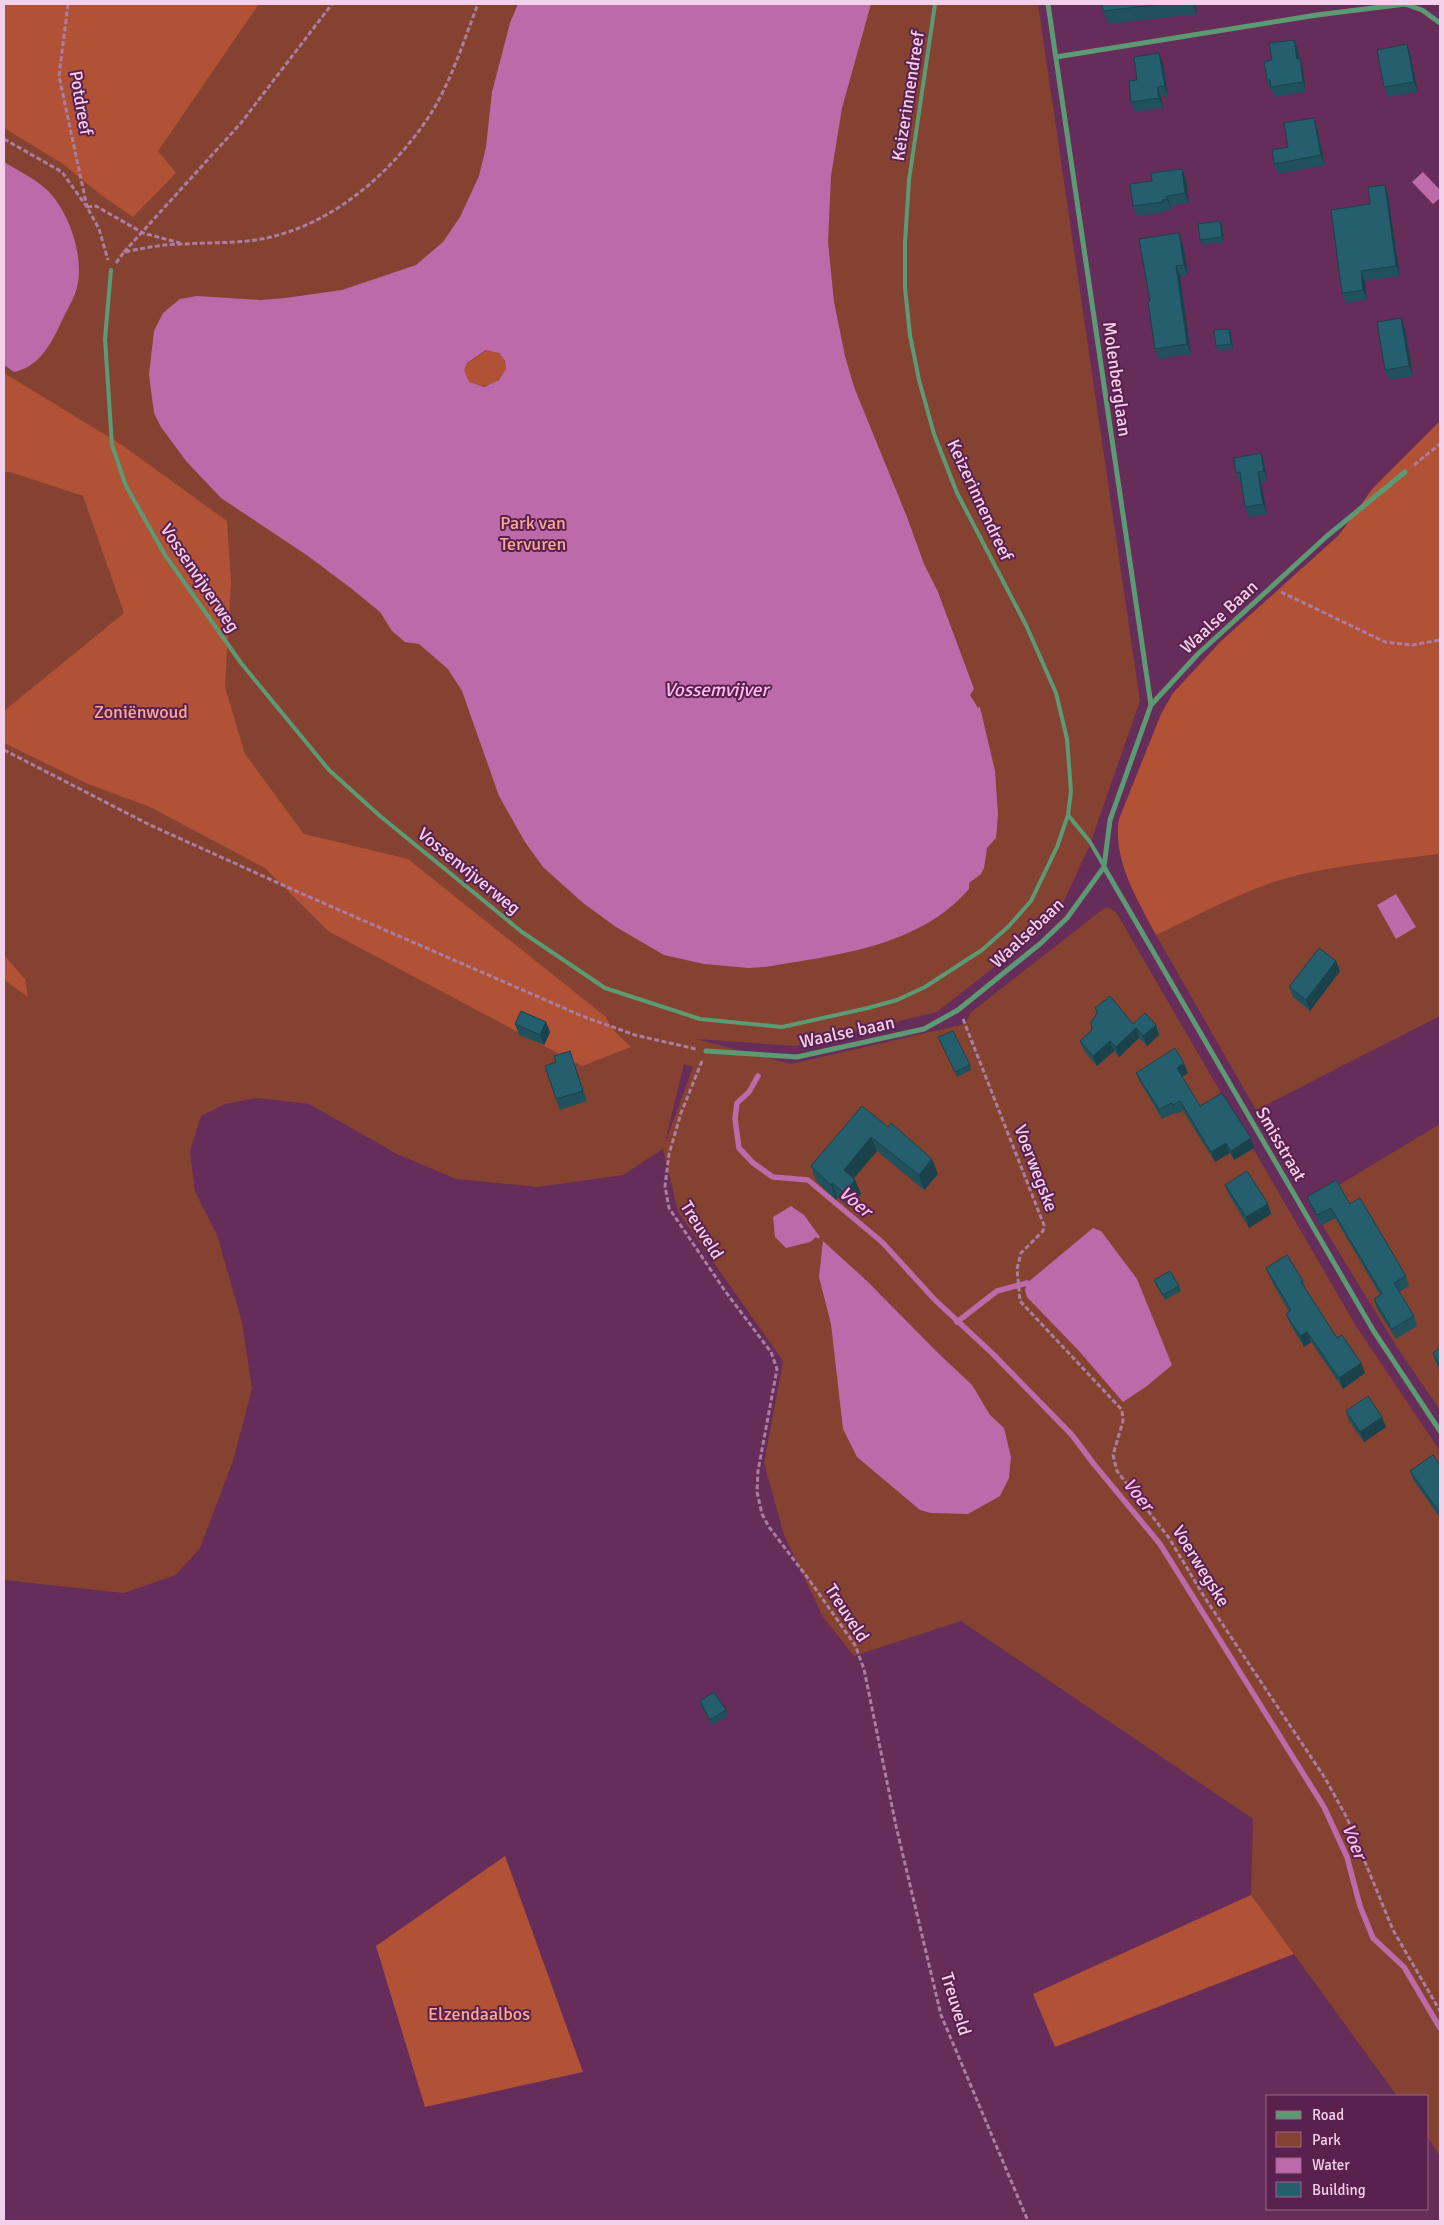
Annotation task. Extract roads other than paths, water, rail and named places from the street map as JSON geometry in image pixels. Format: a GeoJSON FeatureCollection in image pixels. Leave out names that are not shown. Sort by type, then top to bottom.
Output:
{"type":"FeatureCollection","features":[{"type":"Feature","properties":{"kind":"street","name":"Molenberglaan"},"geometry":{"type":"LineString","coordinates":[[1048,4],[1151,704]]}},
{"type":"Feature","properties":{"kind":"street"},"geometry":{"type":"LineString","coordinates":[[1056,57],[1317,14],[1405,4],[1422,10],[1440,23]]}},
{"type":"Feature","properties":{"kind":"street","name":"Waalse Baan"},"geometry":{"type":"LineString","coordinates":[[1104,867],[1110,820],[1151,704],[1198,654],[1271,587],[1327,536],[1405,472]]}},
{"type":"Feature","properties":{"kind":"street","name":"Waalsebaan"},"geometry":{"type":"LineString","coordinates":[[958,1010],[1034,949],[1060,925],[1104,867]]}},
{"type":"Feature","properties":{"kind":"street","name":"Smisstraat"},"geometry":{"type":"LineString","coordinates":[[1104,867],[1373,1330],[1440,1430]]}},
{"type":"Feature","properties":{"kind":"street","name":"Waalse baan"},"geometry":{"type":"LineString","coordinates":[[706,1051],[797,1057],[924,1029],[958,1010]]}},
{"type":"Feature","properties":{"kind":"lane","name":"Keizerinnendreef"},"geometry":{"type":"LineString","coordinates":[[935,4],[909,180],[905,243],[905,288],[910,335],[919,380],[934,434],[957,492],[1026,625],[1056,693],[1068,746],[1070,792],[1068,815]]}},
{"type":"Feature","properties":{"kind":"lane","name":"Vossenvijverweg"},"geometry":{"type":"LineString","coordinates":[[110,270],[105,338],[112,445],[126,486],[165,555],[241,663],[329,770],[380,816],[522,932],[605,988],[700,1018],[782,1027],[898,1000],[954,970],[1008,927],[1031,901],[1046,874],[1058,847],[1068,815]]}},
{"type":"Feature","properties":{"kind":"lane"},"geometry":{"type":"LineString","coordinates":[[1068,815],[1090,842],[1104,867]]}},
{"type":"Feature","properties":{"kind":"water","name":"Vossemvijver"},"geometry":{"type":"Polygon","coordinates":[[[518,4],[871,4],[842,108],[831,176],[828,242],[834,302],[845,356],[854,387],[924,564],[938,592],[974,689],[970,695],[978,708],[980,707],[995,771],[998,814],[996,838],[987,848],[984,868],[981,874],[969,883],[969,889],[949,909],[926,924],[901,936],[875,945],[820,958],[749,968],[704,964],[664,955],[616,927],[583,903],[543,867],[525,842],[499,796],[462,691],[448,669],[419,644],[405,642],[392,631],[380,612],[352,589],[308,556],[221,498],[186,461],[161,427],[154,413],[149,375],[154,331],[163,313],[180,299],[197,296],[261,300],[342,290],[416,265],[443,242],[460,217],[479,176],[486,147],[492,92],[510,23],[518,4]],[[486,350],[467,363],[464,370],[469,382],[484,387],[499,380],[506,369],[505,361],[499,353],[486,350]]]}},
{"type":"Feature","properties":{"kind":"water"},"geometry":{"type":"Polygon","coordinates":[[[4,162],[36,181],[55,199],[69,224],[74,238],[79,268],[75,294],[50,343],[41,356],[29,366],[14,372],[4,365],[4,162]]]}},
{"type":"Feature","properties":{"kind":"water"},"geometry":{"type":"Polygon","coordinates":[[[1423,172],[1440,190],[1440,198],[1433,204],[1412,182],[1423,172]]]}},
{"type":"Feature","properties":{"kind":"water"},"geometry":{"type":"Polygon","coordinates":[[[1396,894],[1416,927],[1396,939],[1377,905],[1396,894]]]}},
{"type":"Feature","properties":{"kind":"water"},"geometry":{"type":"Polygon","coordinates":[[[791,1206],[804,1215],[820,1237],[818,1239],[816,1237],[810,1242],[786,1248],[775,1237],[773,1217],[791,1206]]]}},
{"type":"Feature","properties":{"kind":"water"},"geometry":{"type":"Polygon","coordinates":[[[1093,1228],[1101,1231],[1137,1279],[1172,1365],[1147,1386],[1123,1402],[1079,1351],[1027,1297],[1025,1290],[1027,1283],[1093,1228]]]}},
{"type":"Feature","properties":{"kind":"water"},"geometry":{"type":"Polygon","coordinates":[[[823,1241],[867,1281],[972,1385],[990,1415],[1004,1428],[1011,1457],[1009,1478],[1000,1496],[968,1514],[931,1513],[920,1510],[857,1457],[843,1429],[831,1324],[819,1277],[823,1241]]]}},
{"type":"Feature","properties":{"kind":"waterway","name":"Voer"},"geometry":{"type":"LineString","coordinates":[[758,1076],[749,1092],[737,1103],[735,1119],[739,1148],[753,1163],[773,1177],[808,1180],[882,1242],[935,1300],[993,1354],[1072,1435],[1160,1544],[1324,1807],[1347,1857],[1360,1906],[1373,1938],[1404,1967],[1440,2028]]}},
{"type":"Feature","properties":{"kind":"waterway"},"geometry":{"type":"LineString","coordinates":[[957,1322],[997,1291],[1027,1283]]}},
{"type":"Feature","properties":{"kind":"park label","name":"Park van Tervuren"},"geometry":{"type":"Point","coordinates":[533,533]}},
{"type":"Feature","properties":{"kind":"park label","name":"Zoniënwoud"},"geometry":{"type":"Point","coordinates":[141,712]}},
{"type":"Feature","properties":{"kind":"park label","name":"Elzendaalbos"},"geometry":{"type":"Point","coordinates":[479,2014]}}]}
